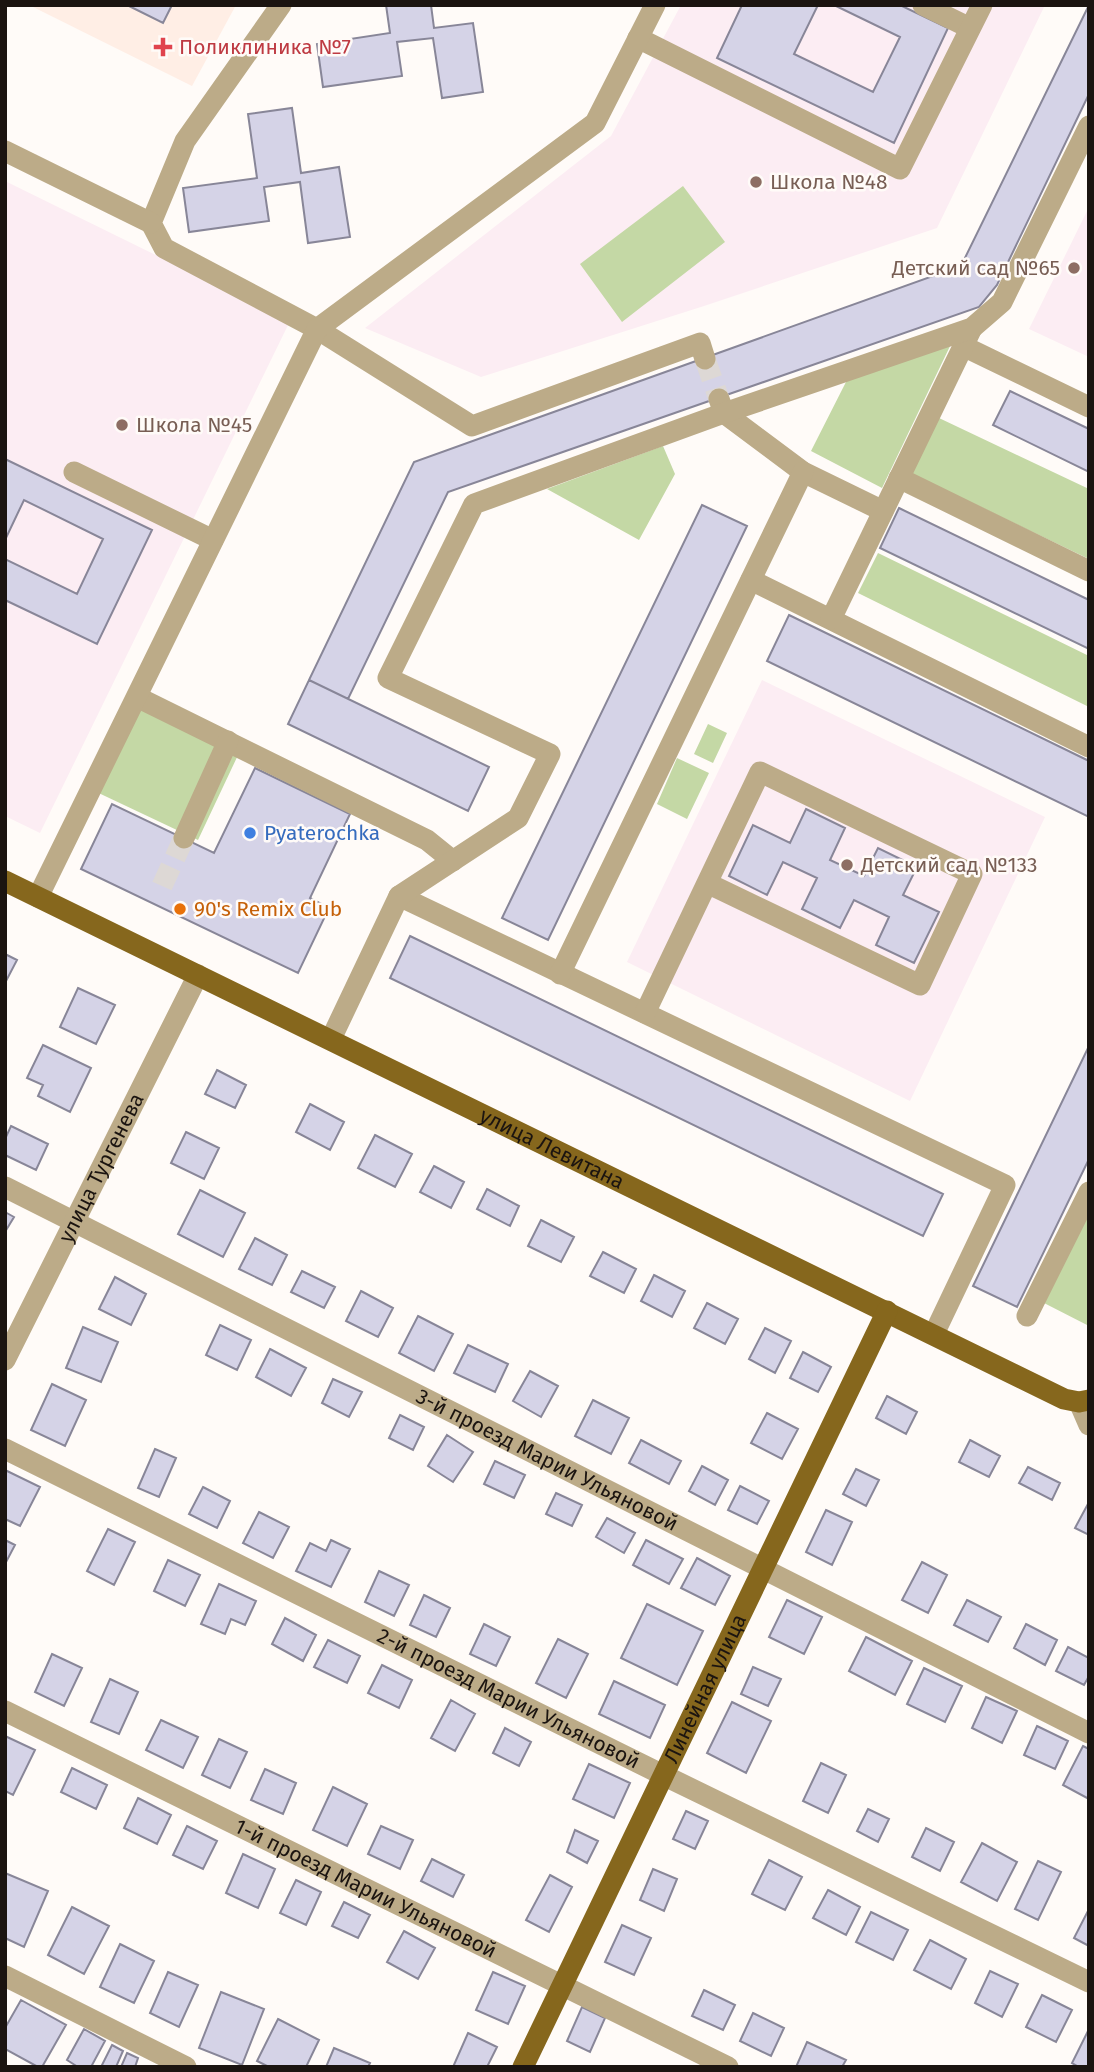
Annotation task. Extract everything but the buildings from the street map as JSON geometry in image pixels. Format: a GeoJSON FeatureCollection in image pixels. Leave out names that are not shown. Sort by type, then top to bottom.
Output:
{"type":"FeatureCollection","features":[{"type":"Feature","properties":{"kind":"main road","name":"улица Левитана"},"geometry":{"type":"LineString","coordinates":[[5,881],[1065,1399],[1084,1401]]}},
{"type":"Feature","properties":{"kind":"main road","name":"Линейная улица"},"geometry":{"type":"LineString","coordinates":[[523,2067],[887,1311]]}},
{"type":"Feature","properties":{"kind":"street"},"geometry":{"type":"LineString","coordinates":[[151,223],[185,141],[281,5]]}},
{"type":"Feature","properties":{"kind":"street"},"geometry":{"type":"LineString","coordinates":[[38,897],[317,329],[595,122],[654,5]]}},
{"type":"Feature","properties":{"kind":"street"},"geometry":{"type":"LineString","coordinates":[[923,5],[970,28]]}},
{"type":"Feature","properties":{"kind":"street"},"geometry":{"type":"LineString","coordinates":[[638,38],[900,169],[982,5]]}},
{"type":"Feature","properties":{"kind":"street"},"geometry":{"type":"LineString","coordinates":[[831,619],[968,337],[1002,302],[1089,125]]}},
{"type":"Feature","properties":{"kind":"street"},"geometry":{"type":"LineString","coordinates":[[5,151],[151,223],[164,247],[317,329],[472,426],[700,344],[705,359]]}},
{"type":"Feature","properties":{"kind":"street"},"geometry":{"type":"LineString","coordinates":[[331,1039],[399,896],[518,818],[550,754],[388,678],[474,503],[721,406],[968,337],[1089,407]]}},
{"type":"Feature","properties":{"kind":"street"},"geometry":{"type":"LineString","coordinates":[[721,406],[803,472],[883,511]]}},
{"type":"Feature","properties":{"kind":"street"},"geometry":{"type":"LineString","coordinates":[[74,472],[213,540]]}},
{"type":"Feature","properties":{"kind":"street"},"geometry":{"type":"LineString","coordinates":[[560,974],[803,472]]}},
{"type":"Feature","properties":{"kind":"street"},"geometry":{"type":"LineString","coordinates":[[899,478],[1089,571]]}},
{"type":"Feature","properties":{"kind":"street"},"geometry":{"type":"LineString","coordinates":[[751,580],[1089,747]]}},
{"type":"Feature","properties":{"kind":"street"},"geometry":{"type":"LineString","coordinates":[[137,696],[427,840],[453,861]]}},
{"type":"Feature","properties":{"kind":"street"},"geometry":{"type":"LineString","coordinates":[[184,838],[228,741]]}},
{"type":"Feature","properties":{"kind":"street"},"geometry":{"type":"LineString","coordinates":[[645,1013],[707,883],[760,772],[972,874],[920,985],[707,883]]}},
{"type":"Feature","properties":{"kind":"street"},"geometry":{"type":"LineString","coordinates":[[399,896],[1005,1185],[934,1334]]}},
{"type":"Feature","properties":{"kind":"street","name":"улица Тургенева"},"geometry":{"type":"LineString","coordinates":[[5,1360],[198,975]]}},
{"type":"Feature","properties":{"kind":"street","name":"3-й проезд Марии Ульяновой"},"geometry":{"type":"LineString","coordinates":[[5,1187],[1089,1733]]}},
{"type":"Feature","properties":{"kind":"street"},"geometry":{"type":"LineString","coordinates":[[1027,1316],[1089,1192]]}},
{"type":"Feature","properties":{"kind":"street","name":"улица Левитана"},"geometry":{"type":"LineString","coordinates":[[1084,1401],[1089,1424]]}},
{"type":"Feature","properties":{"kind":"street","name":"2-й проезд Марии Ульяновой"},"geometry":{"type":"LineString","coordinates":[[5,1449],[663,1775],[1089,1982]]}},
{"type":"Feature","properties":{"kind":"street","name":"1-й проезд Марии Ульяновой"},"geometry":{"type":"LineString","coordinates":[[5,1711],[728,2067]]}},
{"type":"Feature","properties":{"kind":"street"},"geometry":{"type":"LineString","coordinates":[[7,1981],[186,2067]]}},
{"type":"Feature","properties":{"kind":"shaded area","name":"Поликлиника №7"},"geometry":{"type":"Polygon","coordinates":[[[29,5],[236,5],[192,86],[29,5]]]}},
{"type":"Feature","properties":{"kind":"shaded area","name":"Школа №48"},"geometry":{"type":"Polygon","coordinates":[[[681,5],[1045,5],[937,228],[481,377],[365,328],[611,136],[681,5]]]}},
{"type":"Feature","properties":{"kind":"shaded area","name":"Школа №45"},"geometry":{"type":"Polygon","coordinates":[[[5,181],[290,321],[40,833],[5,816],[5,181]]]}},
{"type":"Feature","properties":{"kind":"shaded area","name":"Детский сад №65"},"geometry":{"type":"Polygon","coordinates":[[[1089,207],[1089,357],[1029,329],[1089,207]]]}},
{"type":"Feature","properties":{"kind":"shaded area","name":"Детский сад №133"},"geometry":{"type":"Polygon","coordinates":[[[762,680],[1045,817],[910,1101],[627,962],[762,680]]]}},
{"type":"Feature","properties":{"kind":"green space"},"geometry":{"type":"Polygon","coordinates":[[[683,186],[725,242],[622,322],[580,264],[683,186]]]}},
{"type":"Feature","properties":{"kind":"green space"},"geometry":{"type":"Polygon","coordinates":[[[952,342],[882,488],[811,451],[848,378],[952,342]]]}},
{"type":"Feature","properties":{"kind":"green space"},"geometry":{"type":"Polygon","coordinates":[[[939,418],[1089,489],[1089,559],[912,474],[939,418]]]}},
{"type":"Feature","properties":{"kind":"green space"},"geometry":{"type":"Polygon","coordinates":[[[663,446],[675,474],[639,540],[547,489],[663,446]]]}},
{"type":"Feature","properties":{"kind":"green space"},"geometry":{"type":"Polygon","coordinates":[[[878,553],[1089,656],[1089,707],[858,593],[878,553]]]}},
{"type":"Feature","properties":{"kind":"green space"},"geometry":{"type":"Polygon","coordinates":[[[129,701],[239,753],[198,840],[88,788],[129,701]]]}},
{"type":"Feature","properties":{"kind":"green space"},"geometry":{"type":"Polygon","coordinates":[[[708,724],[727,733],[713,763],[694,754],[708,724]]]}},
{"type":"Feature","properties":{"kind":"green space"},"geometry":{"type":"Polygon","coordinates":[[[677,758],[709,773],[687,819],[657,804],[677,758]]]}},
{"type":"Feature","properties":{"kind":"green space"},"geometry":{"type":"Polygon","coordinates":[[[1089,1212],[1089,1326],[1044,1303],[1089,1212]]]}},
{"type":"Feature","properties":{"kind":"tunnel"},"geometry":{"type":"LineString","coordinates":[[705,359],[719,399]]}},
{"type":"Feature","properties":{"kind":"tunnel"},"geometry":{"type":"LineString","coordinates":[[162,886],[184,838]]}},
{"type":"Feature","properties":{"kind":"place","name":"Поликлиника №7"},"geometry":{"type":"Point","coordinates":[163,47]}},
{"type":"Feature","properties":{"kind":"place","name":"Школа №48"},"geometry":{"type":"Point","coordinates":[756,182]}},
{"type":"Feature","properties":{"kind":"place","name":"Детский сад №65"},"geometry":{"type":"Point","coordinates":[1074,268]}},
{"type":"Feature","properties":{"kind":"place","name":"Школа №45"},"geometry":{"type":"Point","coordinates":[122,425]}},
{"type":"Feature","properties":{"kind":"place","name":"Pyaterochka"},"geometry":{"type":"Point","coordinates":[250,833]}},
{"type":"Feature","properties":{"kind":"place","name":"Детский сад №133"},"geometry":{"type":"Point","coordinates":[847,865]}},
{"type":"Feature","properties":{"kind":"place","name":"90's Remix Club"},"geometry":{"type":"Point","coordinates":[180,909]}}]}
